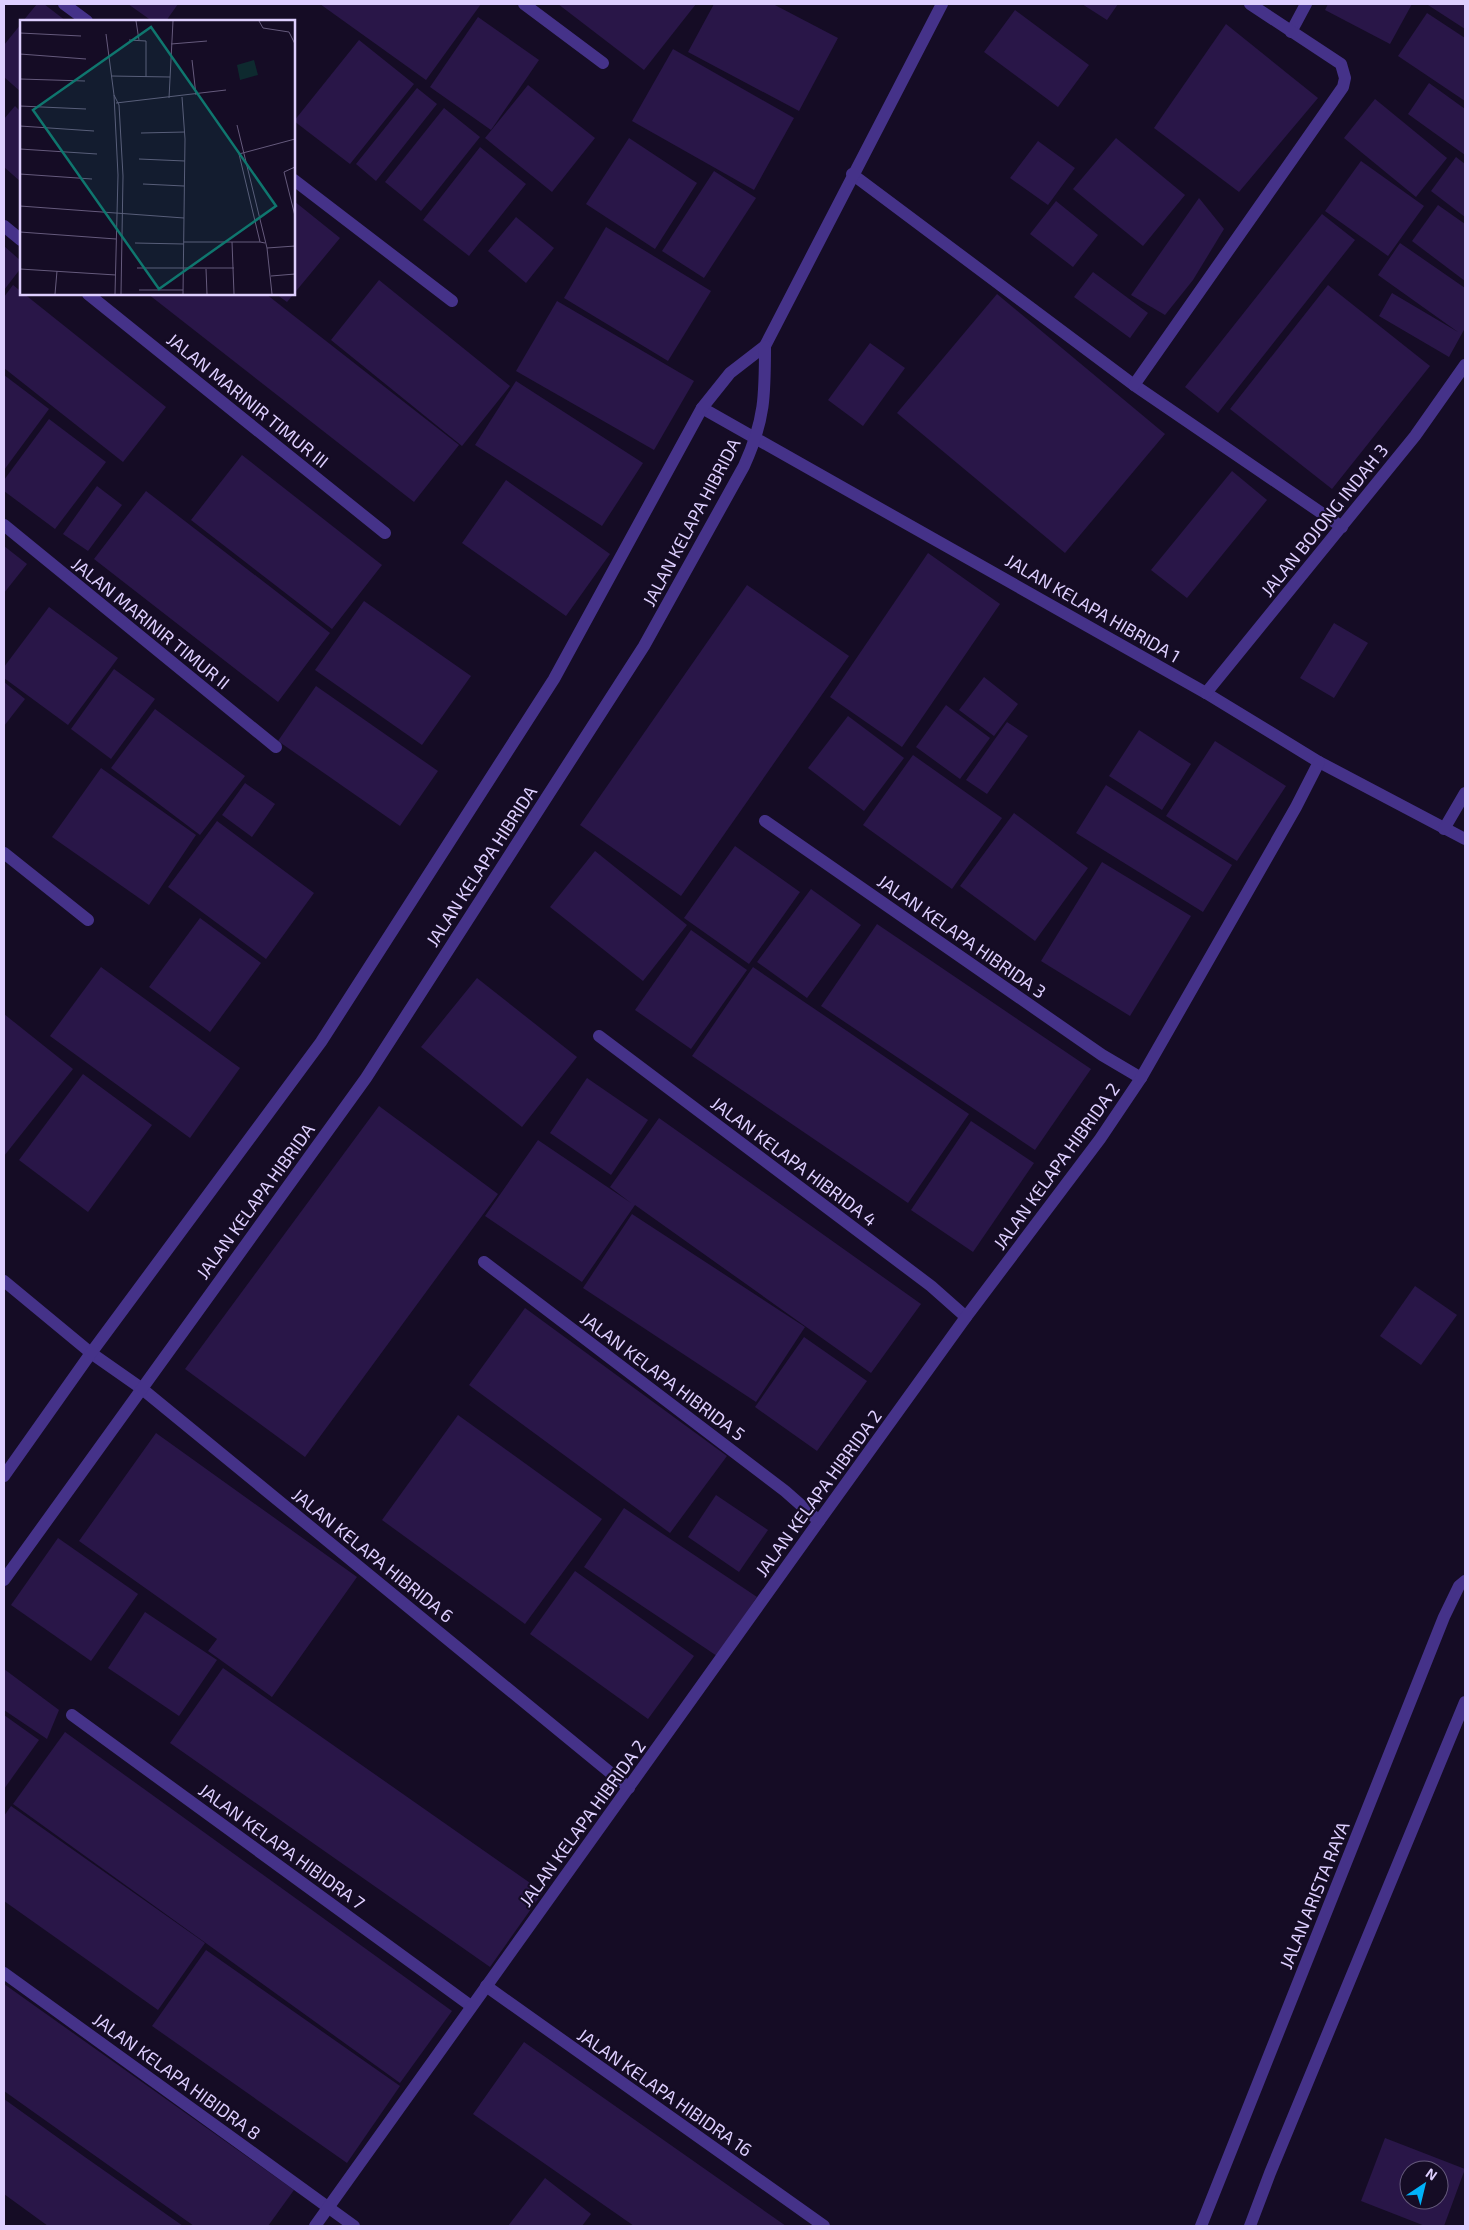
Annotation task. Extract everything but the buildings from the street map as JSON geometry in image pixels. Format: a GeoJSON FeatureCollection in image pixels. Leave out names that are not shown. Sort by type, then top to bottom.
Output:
{"type":"FeatureCollection","features":[{"type":"Feature","properties":{"kind":"street"},"geometry":{"type":"LineString","coordinates":[[64,4],[86,20]]}},
{"type":"Feature","properties":{"kind":"street"},"geometry":{"type":"LineString","coordinates":[[524,4],[602,63]]}},
{"type":"Feature","properties":{"kind":"street"},"geometry":{"type":"LineString","coordinates":[[4,1476],[326,1034],[554,679],[702,408],[730,373],[764,346],[942,4]]}},
{"type":"Feature","properties":{"kind":"street"},"geometry":{"type":"LineString","coordinates":[[1134,385],[1343,87],[1344,73],[1341,64],[1250,4]]}},
{"type":"Feature","properties":{"kind":"street"},"geometry":{"type":"LineString","coordinates":[[1291,32],[1306,4]]}},
{"type":"Feature","properties":{"kind":"street"},"geometry":{"type":"LineString","coordinates":[[852,174],[1134,385],[1342,527]]}},
{"type":"Feature","properties":{"kind":"street"},"geometry":{"type":"LineString","coordinates":[[295,181],[452,301]]}},
{"type":"Feature","properties":{"kind":"street"},"geometry":{"type":"LineString","coordinates":[[4,226],[20,239]]}},
{"type":"Feature","properties":{"kind":"street","name":"JALAN MARINIR TIMUR III"},"geometry":{"type":"LineString","coordinates":[[89,295],[385,533]]}},
{"type":"Feature","properties":{"kind":"street","name":"JALAN KELAPA HIBRIDA"},"geometry":{"type":"LineString","coordinates":[[4,1580],[372,1069],[644,646],[744,466],[757,437],[765,399],[764,346]]}},
{"type":"Feature","properties":{"kind":"street","name":"JALAN BOJONG INDAH 3"},"geometry":{"type":"LineString","coordinates":[[1206,693],[1415,436],[1465,365]]}},
{"type":"Feature","properties":{"kind":"street","name":"JALAN KELAPA HIBRIDA 1"},"geometry":{"type":"LineString","coordinates":[[702,408],[757,437],[1206,693],[1319,762],[1465,839]]}},
{"type":"Feature","properties":{"kind":"street","name":"JALAN MARINIR TIMUR II"},"geometry":{"type":"LineString","coordinates":[[4,525],[276,747]]}},
{"type":"Feature","properties":{"kind":"street","name":"JALAN KELAPA HIBRIDA 2"},"geometry":{"type":"LineString","coordinates":[[315,2226],[966,1317],[1100,1139],[1141,1078],[1296,807],[1319,762]]}},
{"type":"Feature","properties":{"kind":"street"},"geometry":{"type":"LineString","coordinates":[[1444,829],[1465,793]]}},
{"type":"Feature","properties":{"kind":"street","name":"JALAN KELAPA HIBRIDA 3"},"geometry":{"type":"LineString","coordinates":[[764,821],[1102,1055],[1141,1078]]}},
{"type":"Feature","properties":{"kind":"street"},"geometry":{"type":"LineString","coordinates":[[4,853],[88,920]]}},
{"type":"Feature","properties":{"kind":"street","name":"JALAN KELAPA HIBRIDA 4"},"geometry":{"type":"LineString","coordinates":[[599,1036],[931,1286],[966,1317]]}},
{"type":"Feature","properties":{"kind":"street","name":"JALAN KELAPA HIBRIDA 5"},"geometry":{"type":"LineString","coordinates":[[484,1262],[777,1485],[819,1521]]}},
{"type":"Feature","properties":{"kind":"street","name":"JALAN KELAPA HIBRIDA 6"},"geometry":{"type":"LineString","coordinates":[[4,1281],[92,1353],[141,1388],[629,1788]]}},
{"type":"Feature","properties":{"kind":"street","name":"JALAN ARISTA RAYA"},"geometry":{"type":"LineString","coordinates":[[1200,2226],[1444,1617],[1459,1586],[1465,1581]]}},
{"type":"Feature","properties":{"kind":"street"},"geometry":{"type":"LineString","coordinates":[[1250,2226],[1270,2172],[1465,1702]]}},
{"type":"Feature","properties":{"kind":"street","name":"JALAN KELAPA HIBIDRA 7"},"geometry":{"type":"LineString","coordinates":[[72,1715],[471,2006]]}},
{"type":"Feature","properties":{"kind":"street","name":"JALAN KELAPA HIBIDRA 8"},"geometry":{"type":"LineString","coordinates":[[4,1972],[354,2226]]}},
{"type":"Feature","properties":{"kind":"street","name":"JALAN KELAPA HIBIDRA 16"},"geometry":{"type":"LineString","coordinates":[[486,1986],[824,2226]]}}]}
